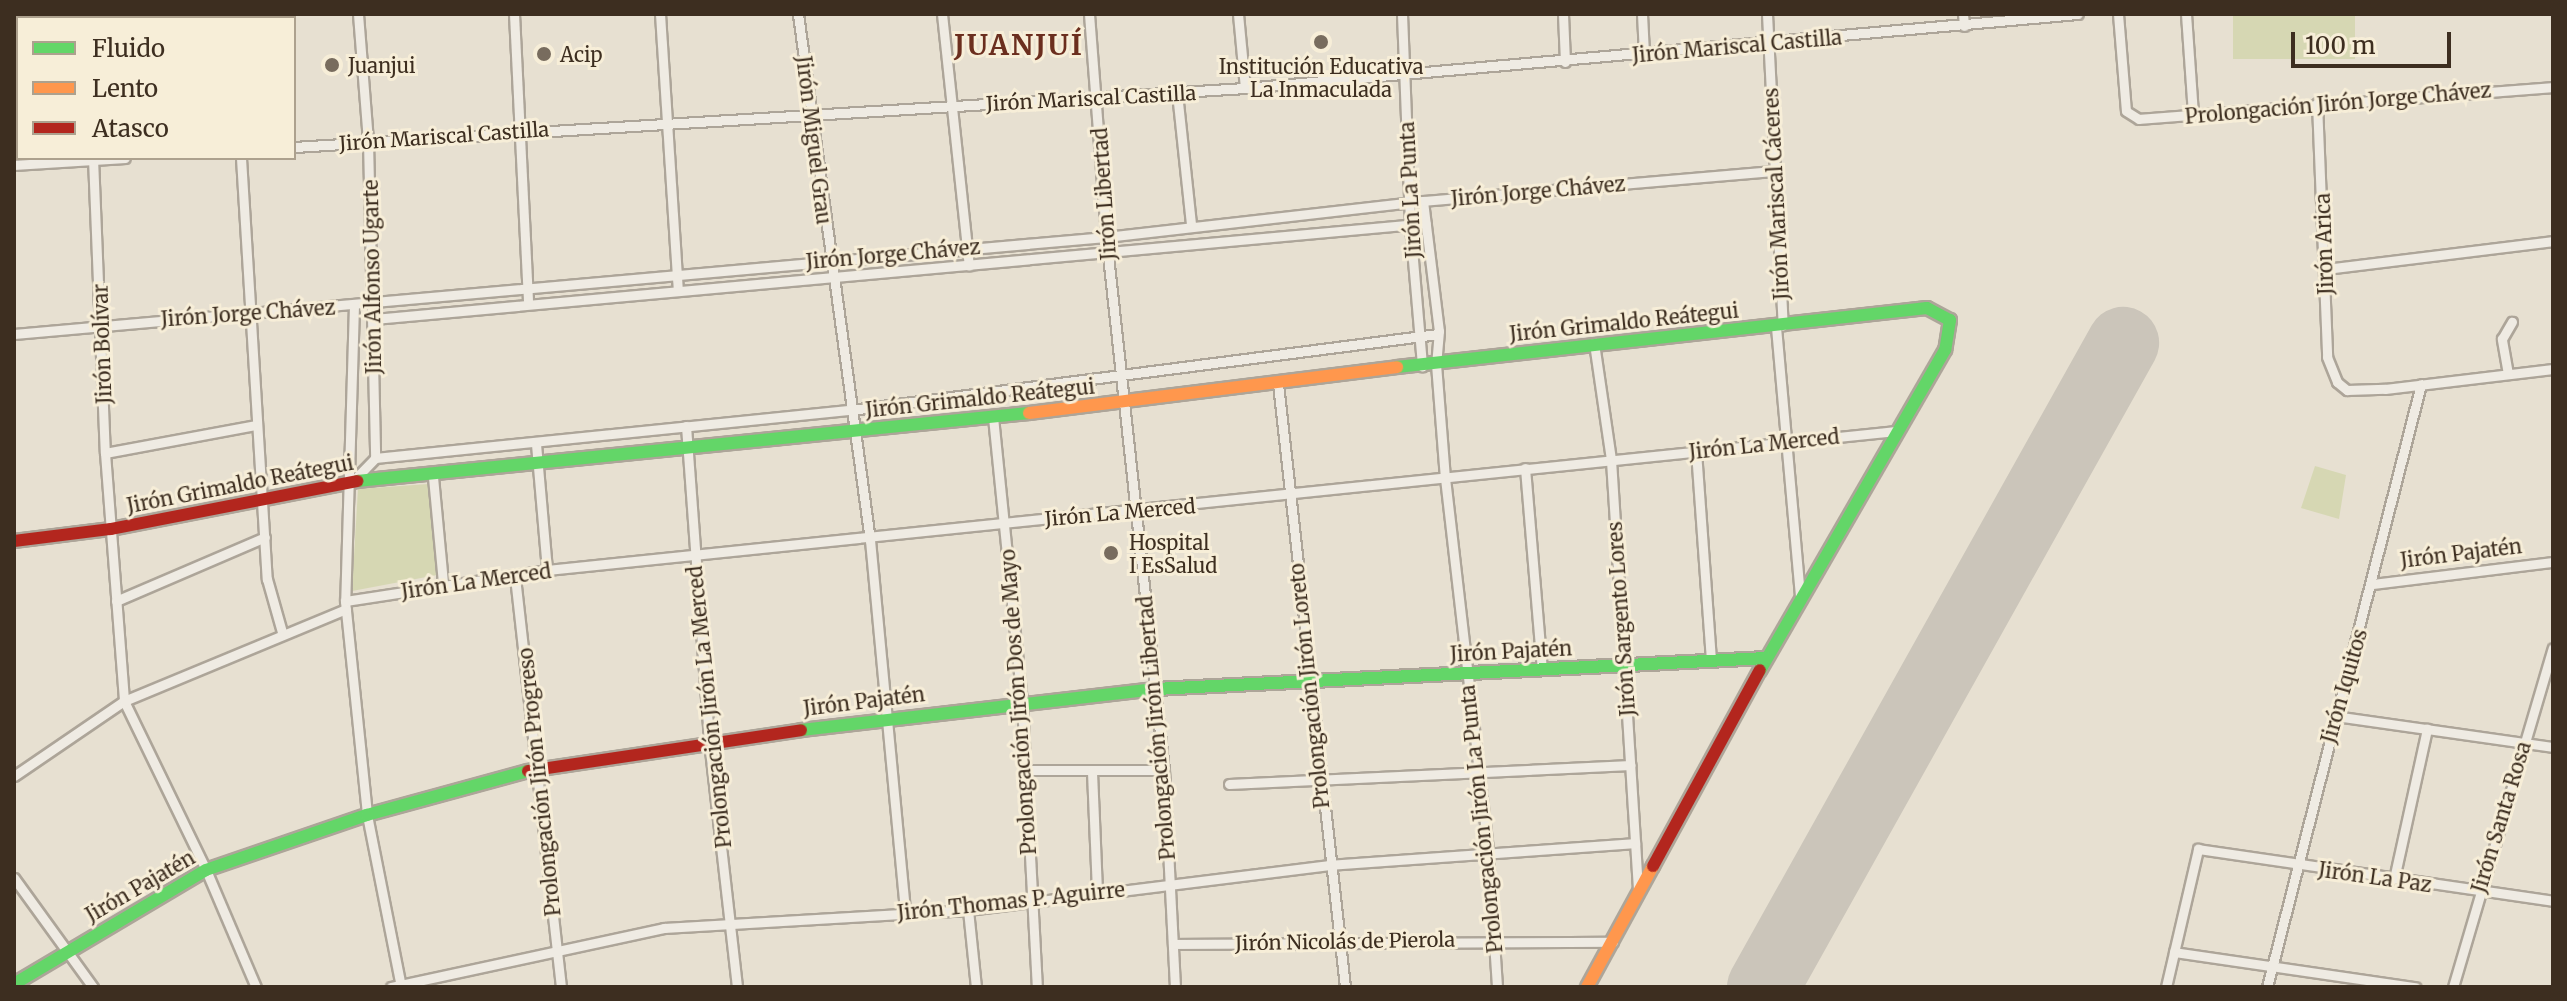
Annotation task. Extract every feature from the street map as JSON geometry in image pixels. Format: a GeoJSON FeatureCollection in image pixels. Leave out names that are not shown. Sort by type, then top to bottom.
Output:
{"type":"FeatureCollection","features":[{"type":"Feature","properties":{"kind":"street"},"geometry":{"type":"LineString","coordinates":[[14,15],[35,14]]}},
{"type":"Feature","properties":{"kind":"street","name":"Jirón Alfonso Ugarte"},"geometry":{"type":"LineString","coordinates":[[358,14],[368,141],[374,303],[375,458]]}},
{"type":"Feature","properties":{"kind":"street"},"geometry":{"type":"LineString","coordinates":[[514,14],[528,304]]}},
{"type":"Feature","properties":{"kind":"street"},"geometry":{"type":"LineString","coordinates":[[660,14],[678,290]]}},
{"type":"Feature","properties":{"kind":"street","name":"Jirón Miguel Grau"},"geometry":{"type":"LineString","coordinates":[[798,14],[870,540],[905,913]]}},
{"type":"Feature","properties":{"kind":"street"},"geometry":{"type":"LineString","coordinates":[[942,14],[969,266]]}},
{"type":"Feature","properties":{"kind":"street","name":"Jirón Libertad"},"geometry":{"type":"LineString","coordinates":[[1089,14],[1106,237],[1122,375]]}},
{"type":"Feature","properties":{"kind":"street"},"geometry":{"type":"LineString","coordinates":[[1238,14],[1245,88]]}},
{"type":"Feature","properties":{"kind":"street","name":"Jirón La Punta"},"geometry":{"type":"LineString","coordinates":[[1402,14],[1410,225],[1422,366]]}},
{"type":"Feature","properties":{"kind":"street"},"geometry":{"type":"LineString","coordinates":[[1563,14],[1565,62]]}},
{"type":"Feature","properties":{"kind":"street"},"geometry":{"type":"LineString","coordinates":[[1642,14],[1644,54]]}},
{"type":"Feature","properties":{"kind":"street","name":"Jirón Mariscal Cáceres"},"geometry":{"type":"LineString","coordinates":[[1767,14],[1779,326],[1800,604]]}},
{"type":"Feature","properties":{"kind":"street"},"geometry":{"type":"LineString","coordinates":[[1945,14],[1947,28]]}},
{"type":"Feature","properties":{"kind":"street"},"geometry":{"type":"LineString","coordinates":[[1963,14],[1964,26]]}},
{"type":"Feature","properties":{"kind":"street","name":"Jirón Mariscal Castilla"},"geometry":{"type":"LineString","coordinates":[[296,147],[519,129],[812,117],[1245,88],[1565,62],[2078,14]]}},
{"type":"Feature","properties":{"kind":"street","name":"Prolongación Jirón Jorge Chávez"},"geometry":{"type":"LineString","coordinates":[[2118,14],[2126,111],[2139,119],[2553,87]]}},
{"type":"Feature","properties":{"kind":"street"},"geometry":{"type":"LineString","coordinates":[[2186,14],[2193,114]]}},
{"type":"Feature","properties":{"kind":"street"},"geometry":{"type":"LineString","coordinates":[[1177,93],[1191,225]]}},
{"type":"Feature","properties":{"kind":"street","name":"Jirón Arica"},"geometry":{"type":"LineString","coordinates":[[2317,103],[2326,269],[2327,357],[2337,382],[2347,390],[2421,384]]}},
{"type":"Feature","properties":{"kind":"street"},"geometry":{"type":"LineString","coordinates":[[14,165],[81,160]]}},
{"type":"Feature","properties":{"kind":"street","name":"Jirón Bolívar"},"geometry":{"type":"LineString","coordinates":[[94,160],[103,325],[105,453],[124,701]]}},
{"type":"Feature","properties":{"kind":"street"},"geometry":{"type":"LineString","coordinates":[[241,160],[254,312],[256,425],[267,579],[282,632]]}},
{"type":"Feature","properties":{"kind":"street","name":"Jirón Jorge Chávez"},"geometry":{"type":"LineString","coordinates":[[14,334],[354,305],[527,286],[1106,237],[1423,201],[1772,171]]}},
{"type":"Feature","properties":{"kind":"street","name":"Jirón La Punta"},"geometry":{"type":"LineString","coordinates":[[1423,201],[1438,334],[1436,364]]}},
{"type":"Feature","properties":{"kind":"street","name":"Jirón Jorge Chávez"},"geometry":{"type":"LineString","coordinates":[[374,319],[678,290],[833,280],[1426,223]]}},
{"type":"Feature","properties":{"kind":"street"},"geometry":{"type":"LineString","coordinates":[[2326,269],[2553,241]]}},
{"type":"Feature","properties":{"kind":"street"},"geometry":{"type":"LineString","coordinates":[[354,305],[352,482],[345,605],[367,815],[397,986]]}},
{"type":"Feature","properties":{"kind":"street","name":"Jirón Grimaldo Reátegui"},"geometry":{"type":"LineString","coordinates":[[14,541],[111,529],[352,482],[433,477],[993,417],[1594,343],[1779,326],[1927,308],[1950,320],[1945,350],[1896,431]]}},
{"type":"Feature","properties":{"kind":"street"},"geometry":{"type":"LineString","coordinates":[[2508,374],[2502,339],[2512,322]]}},
{"type":"Feature","properties":{"kind":"street","name":"Jirón Grimaldo Reátegui"},"geometry":{"type":"LineString","coordinates":[[375,458],[851,410],[1438,334]]}},
{"type":"Feature","properties":{"kind":"street","name":"Jirón Sargento Lores"},"geometry":{"type":"LineString","coordinates":[[1594,343],[1611,460],[1639,896]]}},
{"type":"Feature","properties":{"kind":"street","name":"Prolongación Jirón La Punta"},"geometry":{"type":"LineString","coordinates":[[1436,364],[1475,772],[1488,851],[1497,987]]}},
{"type":"Feature","properties":{"kind":"street"},"geometry":{"type":"LineString","coordinates":[[2421,384],[2553,369]]}},
{"type":"Feature","properties":{"kind":"street","name":"Prolongación Jirón Libertad"},"geometry":{"type":"LineString","coordinates":[[1122,375],[1164,770],[1175,987]]}},
{"type":"Feature","properties":{"kind":"street","name":"Prolongación Jirón Loreto"},"geometry":{"type":"LineString","coordinates":[[1278,384],[1287,495],[1345,987]]}},
{"type":"Feature","properties":{"kind":"street","name":"Jirón Iquitos"},"geometry":{"type":"LineString","coordinates":[[2267,987],[2335,716],[2373,584],[2421,384]]}},
{"type":"Feature","properties":{"kind":"street","name":"Prolongación Jirón Dos de Mayo"},"geometry":{"type":"LineString","coordinates":[[993,417],[1022,703],[1037,987]]}},
{"type":"Feature","properties":{"kind":"street"},"geometry":{"type":"LineString","coordinates":[[105,453],[256,425]]}},
{"type":"Feature","properties":{"kind":"street","name":"Prolongación Jirón La Merced"},"geometry":{"type":"LineString","coordinates":[[686,426],[709,741],[737,987]]}},
{"type":"Feature","properties":{"kind":"street"},"geometry":{"type":"LineString","coordinates":[[1587,987],[1766,658],[1800,604],[1896,431]]}},
{"type":"Feature","properties":{"kind":"street","name":"Jirón La Merced"},"geometry":{"type":"LineString","coordinates":[[14,776],[124,701],[345,605],[443,582],[515,577],[547,570],[870,540],[1004,522],[1136,511],[1786,440],[1896,431]]}},
{"type":"Feature","properties":{"kind":"street"},"geometry":{"type":"LineString","coordinates":[[536,444],[547,570]]}},
{"type":"Feature","properties":{"kind":"street"},"geometry":{"type":"LineString","coordinates":[[1696,451],[1711,658]]}},
{"type":"Feature","properties":{"kind":"street"},"geometry":{"type":"LineString","coordinates":[[352,482],[375,458]]}},
{"type":"Feature","properties":{"kind":"street"},"geometry":{"type":"LineString","coordinates":[[1525,468],[1542,669]]}},
{"type":"Feature","properties":{"kind":"street"},"geometry":{"type":"LineString","coordinates":[[433,477],[443,582]]}},
{"type":"Feature","properties":{"kind":"street"},"geometry":{"type":"LineString","coordinates":[[116,601],[265,537]]}},
{"type":"Feature","properties":{"kind":"street","name":"Jirón Pajatén"},"geometry":{"type":"LineString","coordinates":[[2373,584],[2553,562]]}},
{"type":"Feature","properties":{"kind":"street","name":"Prolongación Jirón Progreso"},"geometry":{"type":"LineString","coordinates":[[515,577],[540,768],[561,987]]}},
{"type":"Feature","properties":{"kind":"street","name":"Jirón Santa Rosa"},"geometry":{"type":"LineString","coordinates":[[2453,987],[2478,892],[2553,648]]}},
{"type":"Feature","properties":{"kind":"street","name":"Jirón Pajatén"},"geometry":{"type":"LineString","coordinates":[[14,984],[206,870],[367,815],[540,768],[888,717],[1156,689],[1309,678],[1624,666],[1711,658],[1766,658]]}},
{"type":"Feature","properties":{"kind":"street"},"geometry":{"type":"LineString","coordinates":[[124,701],[206,870],[256,987]]}},
{"type":"Feature","properties":{"kind":"street"},"geometry":{"type":"LineString","coordinates":[[2335,716],[2553,747]]}},
{"type":"Feature","properties":{"kind":"street"},"geometry":{"type":"LineString","coordinates":[[2394,879],[2427,729]]}},
{"type":"Feature","properties":{"kind":"street"},"geometry":{"type":"LineString","coordinates":[[1229,784],[1320,777],[1631,765]]}},
{"type":"Feature","properties":{"kind":"street"},"geometry":{"type":"LineString","coordinates":[[1025,770],[1164,770]]}},
{"type":"Feature","properties":{"kind":"street"},"geometry":{"type":"LineString","coordinates":[[1092,772],[1097,891]]}},
{"type":"Feature","properties":{"kind":"street","name":"Jirón Thomas P. Aguirre"},"geometry":{"type":"LineString","coordinates":[[397,986],[557,948],[731,920],[968,910],[1097,891],[1169,886],[1329,865],[1488,851],[1635,843]]}},
{"type":"Feature","properties":{"kind":"street","name":"Jirón La Paz"},"geometry":{"type":"LineString","coordinates":[[2174,952],[2198,849],[2553,901]]}},
{"type":"Feature","properties":{"kind":"street"},"geometry":{"type":"LineString","coordinates":[[14,878],[93,987]]}},
{"type":"Feature","properties":{"kind":"street"},"geometry":{"type":"LineString","coordinates":[[968,910],[976,987]]}},
{"type":"Feature","properties":{"kind":"street","name":"Jirón Nicolás de Pierola"},"geometry":{"type":"LineString","coordinates":[[1173,944],[1496,939],[1613,942]]}},
{"type":"Feature","properties":{"kind":"street"},"geometry":{"type":"LineString","coordinates":[[2166,987],[2174,952],[2415,987]]}},
{"type":"Feature","properties":{"kind":"green space"},"geometry":{"type":"Polygon","coordinates":[[[2233,14],[2355,14],[2355,59],[2233,59],[2233,14]]]}},
{"type":"Feature","properties":{"kind":"green space"},"geometry":{"type":"Polygon","coordinates":[[[2315,466],[2346,475],[2339,519],[2301,508],[2315,466]]]}},
{"type":"Feature","properties":{"kind":"green space"},"geometry":{"type":"Polygon","coordinates":[[[428,484],[437,575],[352,591],[358,489],[428,484]]]}},
{"type":"Feature","properties":{"kind":"runway"},"geometry":{"type":"LineString","coordinates":[[1763,987],[2123,343]]}},
{"type":"Feature","properties":{"kind":"traffic: fast"},"geometry":{"type":"LineString","coordinates":[[1397,367],[1927,308],[1950,320],[1945,350],[1760,670]]}},
{"type":"Feature","properties":{"kind":"traffic: fast"},"geometry":{"type":"LineString","coordinates":[[357,481],[1029,413]]}},
{"type":"Feature","properties":{"kind":"traffic: fast"},"geometry":{"type":"LineString","coordinates":[[801,730],[1156,689],[1766,658]]}},
{"type":"Feature","properties":{"kind":"traffic: fast"},"geometry":{"type":"LineString","coordinates":[[14,984],[206,870],[367,815],[528,771]]}},
{"type":"Feature","properties":{"kind":"traffic: slow"},"geometry":{"type":"LineString","coordinates":[[1029,413],[1397,367]]}},
{"type":"Feature","properties":{"kind":"traffic: slow"},"geometry":{"type":"LineString","coordinates":[[1587,987],[1653,866]]}},
{"type":"Feature","properties":{"kind":"traffic: jam"},"geometry":{"type":"LineString","coordinates":[[14,541],[111,529],[357,481]]}},
{"type":"Feature","properties":{"kind":"traffic: jam"},"geometry":{"type":"LineString","coordinates":[[1653,866],[1760,670]]}},
{"type":"Feature","properties":{"kind":"traffic: jam"},"geometry":{"type":"LineString","coordinates":[[528,771],[801,730]]}},
{"type":"Feature","properties":{"kind":"place","name":"Institución Educativa La Inmaculada"},"geometry":{"type":"Point","coordinates":[1321,42]}},
{"type":"Feature","properties":{"kind":"place","name":"Acip"},"geometry":{"type":"Point","coordinates":[544,54]}},
{"type":"Feature","properties":{"kind":"place","name":"Juanjui"},"geometry":{"type":"Point","coordinates":[332,65]}},
{"type":"Feature","properties":{"kind":"place","name":"Hospital I EsSalud"},"geometry":{"type":"Point","coordinates":[1111,553]}},
{"type":"Feature","properties":{"kind":"district","name":"JUANJUÍ"},"geometry":{"type":"Point","coordinates":[1019,45]}}]}
